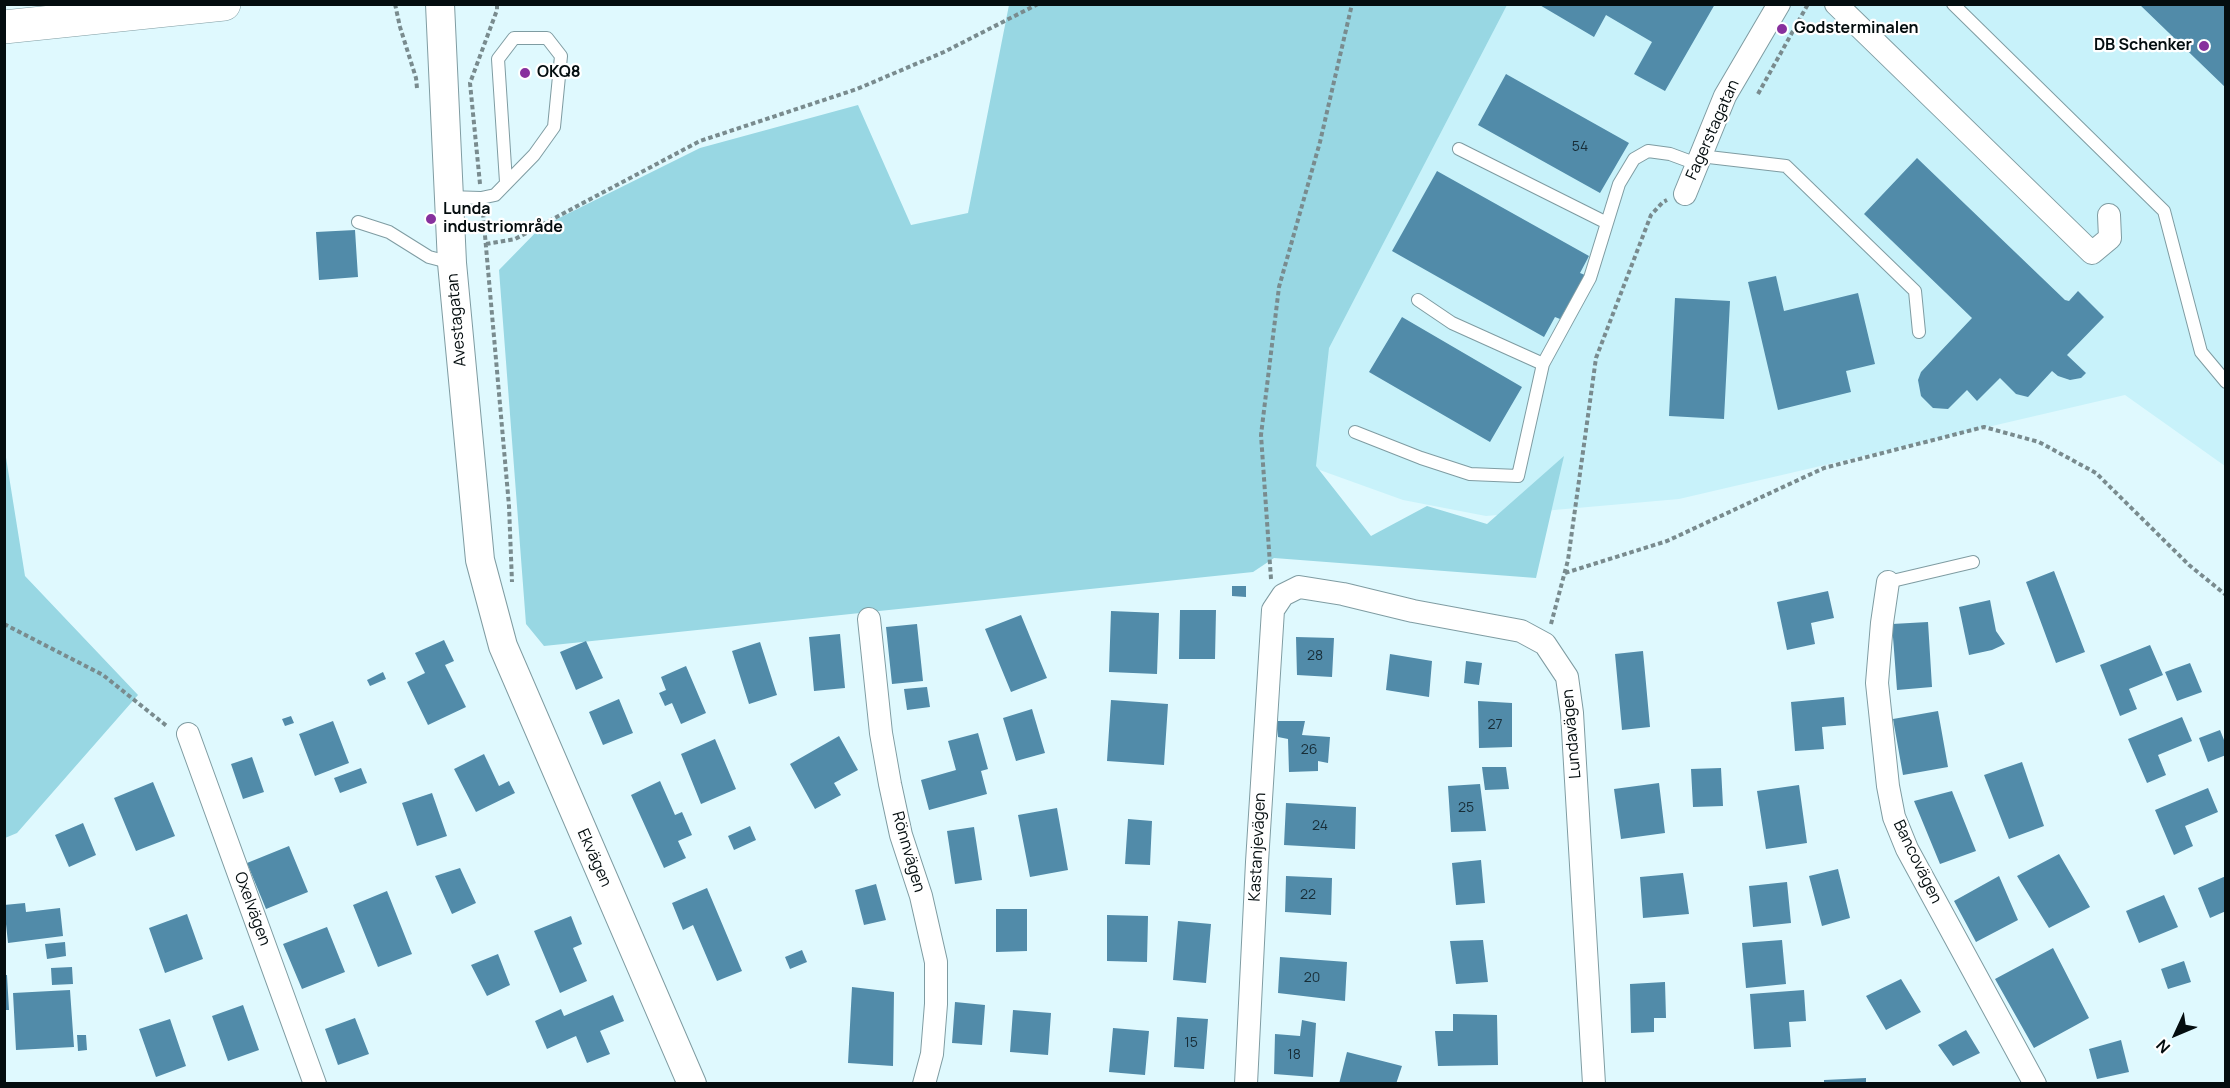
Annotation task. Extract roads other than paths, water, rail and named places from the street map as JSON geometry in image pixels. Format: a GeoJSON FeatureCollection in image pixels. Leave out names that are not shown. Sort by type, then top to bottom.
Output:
{"type":"FeatureCollection","features":[{"type":"Feature","properties":{"kind":"main road"},"geometry":{"type":"LineString","coordinates":[[4,27],[224,4]]}},
{"type":"Feature","properties":{"kind":"street","name":"Avestagatan"},"geometry":{"type":"LineString","coordinates":[[440,4],[452,263],[480,560],[498,632]]}},
{"type":"Feature","properties":{"kind":"street","name":"Fagerstagatan"},"geometry":{"type":"LineString","coordinates":[[1685,194],[1725,96],[1779,4]]}},
{"type":"Feature","properties":{"kind":"street"},"geometry":{"type":"LineString","coordinates":[[1836,4],[2092,253],[2110,238],[2109,215]]}},
{"type":"Feature","properties":{"kind":"street","name":"Bancovägen"},"geometry":{"type":"LineString","coordinates":[[1888,582],[1877,683],[1888,786],[1894,817],[1907,849],[2035,1083]]}},
{"type":"Feature","properties":{"kind":"street","name":"Lundavägen"},"geometry":{"type":"LineString","coordinates":[[1273,610],[1283,595],[1299,587],[1521,631],[1545,644],[1567,677],[1572,712],[1594,1083]]}},
{"type":"Feature","properties":{"kind":"street","name":"Kastanjevägen"},"geometry":{"type":"LineString","coordinates":[[1246,1083],[1273,610]]}},
{"type":"Feature","properties":{"kind":"street","name":"Rönnvägen"},"geometry":{"type":"LineString","coordinates":[[869,619],[881,733],[890,784],[901,835],[921,896],[936,962],[932,1054],[924,1083]]}},
{"type":"Feature","properties":{"kind":"street","name":"Ekvägen"},"geometry":{"type":"LineString","coordinates":[[498,632],[552,763],[692,1083]]}},
{"type":"Feature","properties":{"kind":"street","name":"Oxelvägen"},"geometry":{"type":"LineString","coordinates":[[188,734],[315,1083]]}},
{"type":"Feature","properties":{"kind":"lane"},"geometry":{"type":"LineString","coordinates":[[1953,4],[2164,211],[2201,352],[2226,382]]}},
{"type":"Feature","properties":{"kind":"lane"},"geometry":{"type":"LineString","coordinates":[[448,197],[481,198],[495,195],[534,156],[554,127],[561,56],[547,38],[514,38],[498,59],[506,182]]}},
{"type":"Feature","properties":{"kind":"lane"},"geometry":{"type":"LineString","coordinates":[[1459,149],[1607,223]]}},
{"type":"Feature","properties":{"kind":"lane"},"geometry":{"type":"LineString","coordinates":[[1355,432],[1421,459],[1470,474],[1518,476],[1544,364],[1590,278],[1619,184],[1634,159],[1648,151],[1699,160],[1786,166],[1915,291],[1919,332]]}},
{"type":"Feature","properties":{"kind":"lane"},"geometry":{"type":"LineString","coordinates":[[358,222],[389,232],[429,257],[452,263]]}},
{"type":"Feature","properties":{"kind":"lane"},"geometry":{"type":"LineString","coordinates":[[1418,300],[1452,323],[1544,364]]}},
{"type":"Feature","properties":{"kind":"lane"},"geometry":{"type":"LineString","coordinates":[[1888,582],[1973,562]]}},
{"type":"Feature","properties":{"kind":"place","name":"Godsterminalen"},"geometry":{"type":"Point","coordinates":[1782,29]}},
{"type":"Feature","properties":{"kind":"place","name":"DB Schenker"},"geometry":{"type":"Point","coordinates":[2204,46]}},
{"type":"Feature","properties":{"kind":"place","name":"OKQ8"},"geometry":{"type":"Point","coordinates":[525,73]}},
{"type":"Feature","properties":{"kind":"place","name":"Lunda industriområde"},"geometry":{"type":"Point","coordinates":[431,219]}}]}
